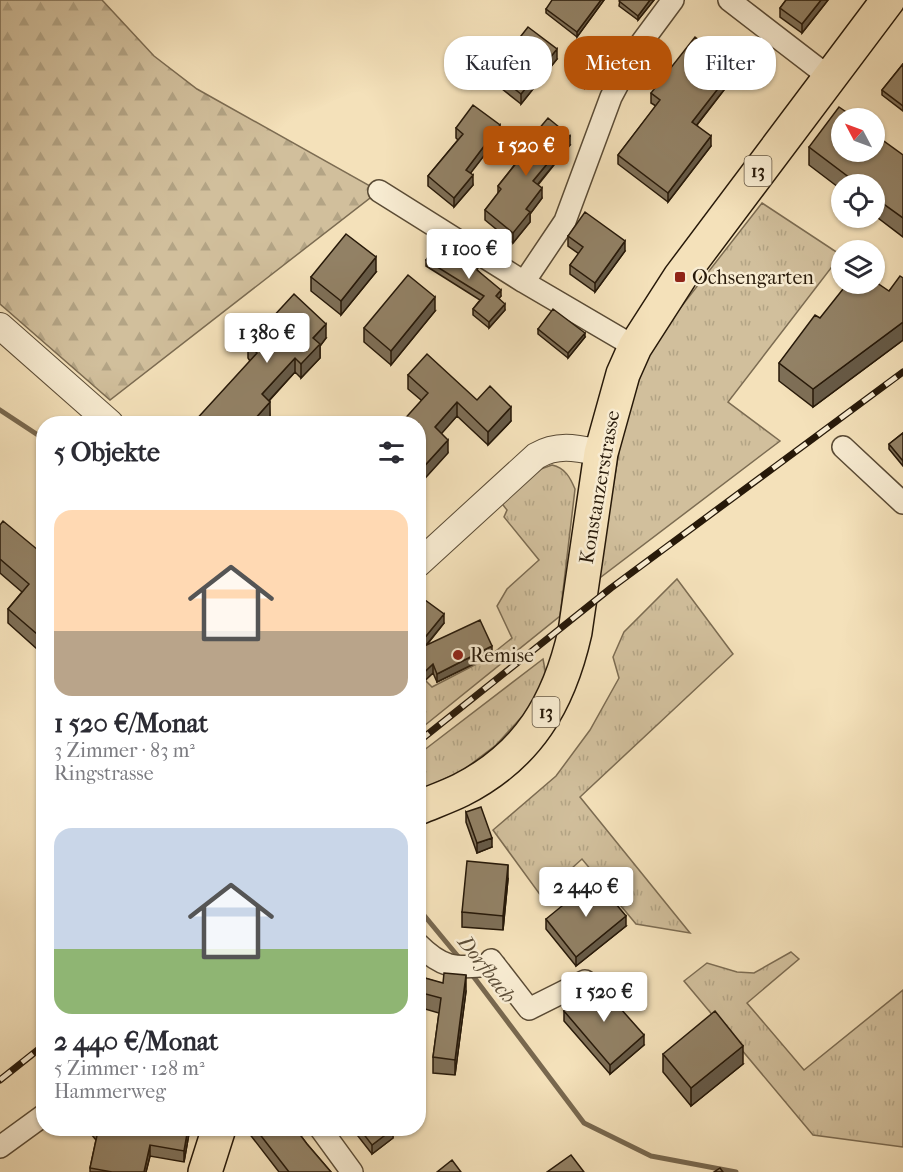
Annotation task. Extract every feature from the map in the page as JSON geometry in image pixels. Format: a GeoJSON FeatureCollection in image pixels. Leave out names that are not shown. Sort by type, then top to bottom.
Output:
{"type":"FeatureCollection","features":[{"type":"Feature","properties":{"kind":"main road","name":"Konstanzerstrasse"},"geometry":{"type":"LineString","coordinates":[[426,805],[462,789],[511,756],[547,712],[569,660],[601,453],[622,374],[635,347],[680,277],[888,0]]}},
{"type":"Feature","properties":{"kind":"main road"},"geometry":{"type":"LineString","coordinates":[[205,1172],[216,1136]]}},
{"type":"Feature","properties":{"kind":"street"},"geometry":{"type":"LineString","coordinates":[[524,282],[565,221],[610,97],[636,50],[673,0]]}},
{"type":"Feature","properties":{"kind":"street"},"geometry":{"type":"LineString","coordinates":[[729,0],[829,77]]}},
{"type":"Feature","properties":{"kind":"street"},"geometry":{"type":"LineString","coordinates":[[379,191],[524,282],[635,347]]}},
{"type":"Feature","properties":{"kind":"street"},"geometry":{"type":"LineString","coordinates":[[0,326],[102,416]]}},
{"type":"Feature","properties":{"kind":"street"},"geometry":{"type":"LineString","coordinates":[[426,557],[544,451],[562,446],[601,453]]}},
{"type":"Feature","properties":{"kind":"street"},"geometry":{"type":"LineString","coordinates":[[843,447],[903,503]]}},
{"type":"Feature","properties":{"kind":"street"},"geometry":{"type":"LineString","coordinates":[[426,952],[434,959],[447,965],[480,964],[529,1009],[585,981]]}},
{"type":"Feature","properties":{"kind":"street"},"geometry":{"type":"LineString","coordinates":[[0,1147],[36,1121]]}},
{"type":"Feature","properties":{"kind":"street"},"geometry":{"type":"LineString","coordinates":[[326,1136],[352,1172]]}},
{"type":"Feature","properties":{"kind":"green space"},"geometry":{"type":"Polygon","coordinates":[[[0,0],[102,0],[154,56],[197,89],[379,191],[110,400],[0,304],[0,0]]]}},
{"type":"Feature","properties":{"kind":"green space"},"geometry":{"type":"Polygon","coordinates":[[[762,203],[831,248],[831,268],[728,402],[780,441],[597,580],[622,434],[649,348],[762,203]]]}},
{"type":"Feature","properties":{"kind":"green space"},"geometry":{"type":"Polygon","coordinates":[[[552,465],[560,468],[575,489],[560,616],[426,724],[426,681],[432,687],[492,656],[512,638],[497,606],[507,589],[539,560],[504,517],[507,510],[500,501],[538,470],[552,465]]]}},
{"type":"Feature","properties":{"kind":"green space"},"geometry":{"type":"Polygon","coordinates":[[[677,579],[733,654],[580,797],[690,933],[636,924],[582,859],[541,896],[493,830],[556,776],[590,730],[619,678],[613,657],[624,632],[677,579]]]}},
{"type":"Feature","properties":{"kind":"green space"},"geometry":{"type":"Polygon","coordinates":[[[543,659],[546,675],[529,709],[496,745],[462,771],[426,787],[426,749],[543,659]]]}},
{"type":"Feature","properties":{"kind":"green space"},"geometry":{"type":"Polygon","coordinates":[[[791,952],[799,959],[747,1003],[804,1070],[903,990],[903,1147],[813,1135],[684,981],[707,963],[737,972],[754,973],[791,952]]]}},
{"type":"Feature","properties":{"kind":"building"},"geometry":{"type":"Polygon","coordinates":[[[552,0],[601,0],[577,32],[546,9],[552,0]]]}},
{"type":"Feature","properties":{"kind":"building"},"geometry":{"type":"Polygon","coordinates":[[[620,0],[650,0],[638,16],[620,0]]]}},
{"type":"Feature","properties":{"kind":"building"},"geometry":{"type":"Polygon","coordinates":[[[786,0],[821,0],[802,24],[780,8],[786,0]]]}},
{"type":"Feature","properties":{"kind":"building"},"geometry":{"type":"Polygon","coordinates":[[[528,27],[540,36],[521,36],[528,27]]]}},
{"type":"Feature","properties":{"kind":"building"},"geometry":{"type":"Polygon","coordinates":[[[552,45],[557,49],[552,55],[552,45]]]}},
{"type":"Feature","properties":{"kind":"building"},"geometry":{"type":"Polygon","coordinates":[[[684,51],[684,90],[717,90],[692,122],[711,136],[668,193],[618,155],[660,100],[651,93],[653,90],[672,90],[672,66],[684,51]]]}},
{"type":"Feature","properties":{"kind":"building"},"geometry":{"type":"Polygon","coordinates":[[[903,64],[903,106],[882,90],[903,64]]]}},
{"type":"Feature","properties":{"kind":"building"},"geometry":{"type":"Polygon","coordinates":[[[473,105],[500,125],[466,170],[473,175],[454,198],[428,176],[463,134],[456,128],[473,105]]]}},
{"type":"Feature","properties":{"kind":"building"},"geometry":{"type":"Polygon","coordinates":[[[548,118],[570,136],[533,181],[542,188],[526,209],[530,212],[513,233],[485,210],[501,189],[498,186],[530,146],[527,143],[548,118]]]}},
{"type":"Feature","properties":{"kind":"building"},"geometry":{"type":"Polygon","coordinates":[[[831,118],[831,162],[885,162],[885,142],[903,155],[903,218],[885,205],[885,174],[845,174],[809,147],[831,118]]]}},
{"type":"Feature","properties":{"kind":"building"},"geometry":{"type":"Polygon","coordinates":[[[585,212],[625,241],[595,283],[570,265],[583,247],[568,236],[585,212]]]}},
{"type":"Feature","properties":{"kind":"building"},"geometry":{"type":"Polygon","coordinates":[[[346,234],[376,257],[341,301],[311,277],[346,234]]]}},
{"type":"Feature","properties":{"kind":"building"},"geometry":{"type":"Polygon","coordinates":[[[437,243],[478,268],[477,270],[501,290],[496,296],[505,304],[489,322],[473,309],[484,296],[426,260],[437,243]]]}},
{"type":"Feature","properties":{"kind":"building"},"geometry":{"type":"Polygon","coordinates":[[[408,275],[435,297],[391,351],[364,328],[408,275]]]}},
{"type":"Feature","properties":{"kind":"building"},"geometry":{"type":"Polygon","coordinates":[[[900,276],[903,278],[903,322],[813,389],[779,363],[815,315],[820,318],[839,294],[885,294],[885,288],[889,291],[900,276]]]}},
{"type":"Feature","properties":{"kind":"building"},"geometry":{"type":"Polygon","coordinates":[[[294,294],[326,324],[313,338],[320,344],[301,364],[295,358],[262,394],[270,402],[257,416],[199,416],[257,353],[248,344],[294,294]]]}},
{"type":"Feature","properties":{"kind":"building"},"geometry":{"type":"Polygon","coordinates":[[[553,309],[585,333],[568,353],[538,329],[553,309]]]}},
{"type":"Feature","properties":{"kind":"building"},"geometry":{"type":"Polygon","coordinates":[[[427,354],[477,400],[490,386],[511,407],[488,432],[457,402],[435,427],[448,440],[426,464],[426,416],[407,416],[428,393],[408,375],[427,354]]]}},
{"type":"Feature","properties":{"kind":"building"},"geometry":{"type":"Polygon","coordinates":[[[903,433],[903,461],[889,444],[903,433]]]}},
{"type":"Feature","properties":{"kind":"building"},"geometry":{"type":"Polygon","coordinates":[[[3,521],[36,548],[36,633],[8,609],[29,584],[0,559],[0,525],[3,521]]]}},
{"type":"Feature","properties":{"kind":"building"},"geometry":{"type":"Polygon","coordinates":[[[426,601],[444,614],[426,636],[426,601]]]}},
{"type":"Feature","properties":{"kind":"building","name":"Remise"},"geometry":{"type":"Polygon","coordinates":[[[480,620],[492,646],[437,674],[433,664],[426,671],[426,645],[480,620]]]}},
{"type":"Feature","properties":{"kind":"building"},"geometry":{"type":"Polygon","coordinates":[[[481,807],[492,838],[477,843],[466,812],[481,807]]]}},
{"type":"Feature","properties":{"kind":"building"},"geometry":{"type":"Polygon","coordinates":[[[467,861],[508,865],[503,916],[462,912],[467,861]]]}},
{"type":"Feature","properties":{"kind":"building"},"geometry":{"type":"Polygon","coordinates":[[[595,879],[626,916],[576,957],[546,919],[595,879]]]}},
{"type":"Feature","properties":{"kind":"building"},"geometry":{"type":"Polygon","coordinates":[[[444,973],[466,975],[455,1060],[433,1057],[441,998],[426,994],[426,978],[443,983],[444,973]]]}},
{"type":"Feature","properties":{"kind":"building"},"geometry":{"type":"Polygon","coordinates":[[[597,982],[644,1035],[610,1065],[564,1011],[597,982]]]}},
{"type":"Feature","properties":{"kind":"building"},"geometry":{"type":"Polygon","coordinates":[[[715,1011],[743,1046],[691,1088],[663,1054],[715,1011]]]}},
{"type":"Feature","properties":{"kind":"building"},"geometry":{"type":"Polygon","coordinates":[[[97,1136],[187,1136],[184,1151],[150,1145],[144,1172],[112,1172],[90,1168],[97,1136]]]}},
{"type":"Feature","properties":{"kind":"building"},"geometry":{"type":"Polygon","coordinates":[[[261,1136],[301,1136],[331,1172],[289,1172],[261,1136]]]}},
{"type":"Feature","properties":{"kind":"building"},"geometry":{"type":"Polygon","coordinates":[[[365,1136],[384,1136],[372,1145],[365,1136]]]}},
{"type":"Feature","properties":{"kind":"building"},"geometry":{"type":"Polygon","coordinates":[[[571,1155],[584,1172],[547,1172],[571,1155]]]}},
{"type":"Feature","properties":{"kind":"building"},"geometry":{"type":"Polygon","coordinates":[[[452,1160],[461,1172],[437,1172],[452,1160]]]}},
{"type":"Feature","properties":{"kind":"waterway","name":"Dorfbach"},"geometry":{"type":"LineString","coordinates":[[0,410],[36,434]]}},
{"type":"Feature","properties":{"kind":"waterway","name":"Dorfbach"},"geometry":{"type":"LineString","coordinates":[[426,918],[461,960]]}},
{"type":"Feature","properties":{"kind":"waterway","name":"Dorfbach"},"geometry":{"type":"LineString","coordinates":[[470,972],[584,1123],[651,1156],[736,1172]]}},
{"type":"Feature","properties":{"kind":"railway"},"geometry":{"type":"LineString","coordinates":[[426,736],[611,588],[903,372]]}},
{"type":"Feature","properties":{"kind":"railway"},"geometry":{"type":"LineString","coordinates":[[0,1080],[36,1051]]}},
{"type":"Feature","properties":{"kind":"place","name":"Ochsengarten"},"geometry":{"type":"Point","coordinates":[680,277]}},
{"type":"Feature","properties":{"kind":"place","name":"Remise"},"geometry":{"type":"Point","coordinates":[458,655]}}]}
